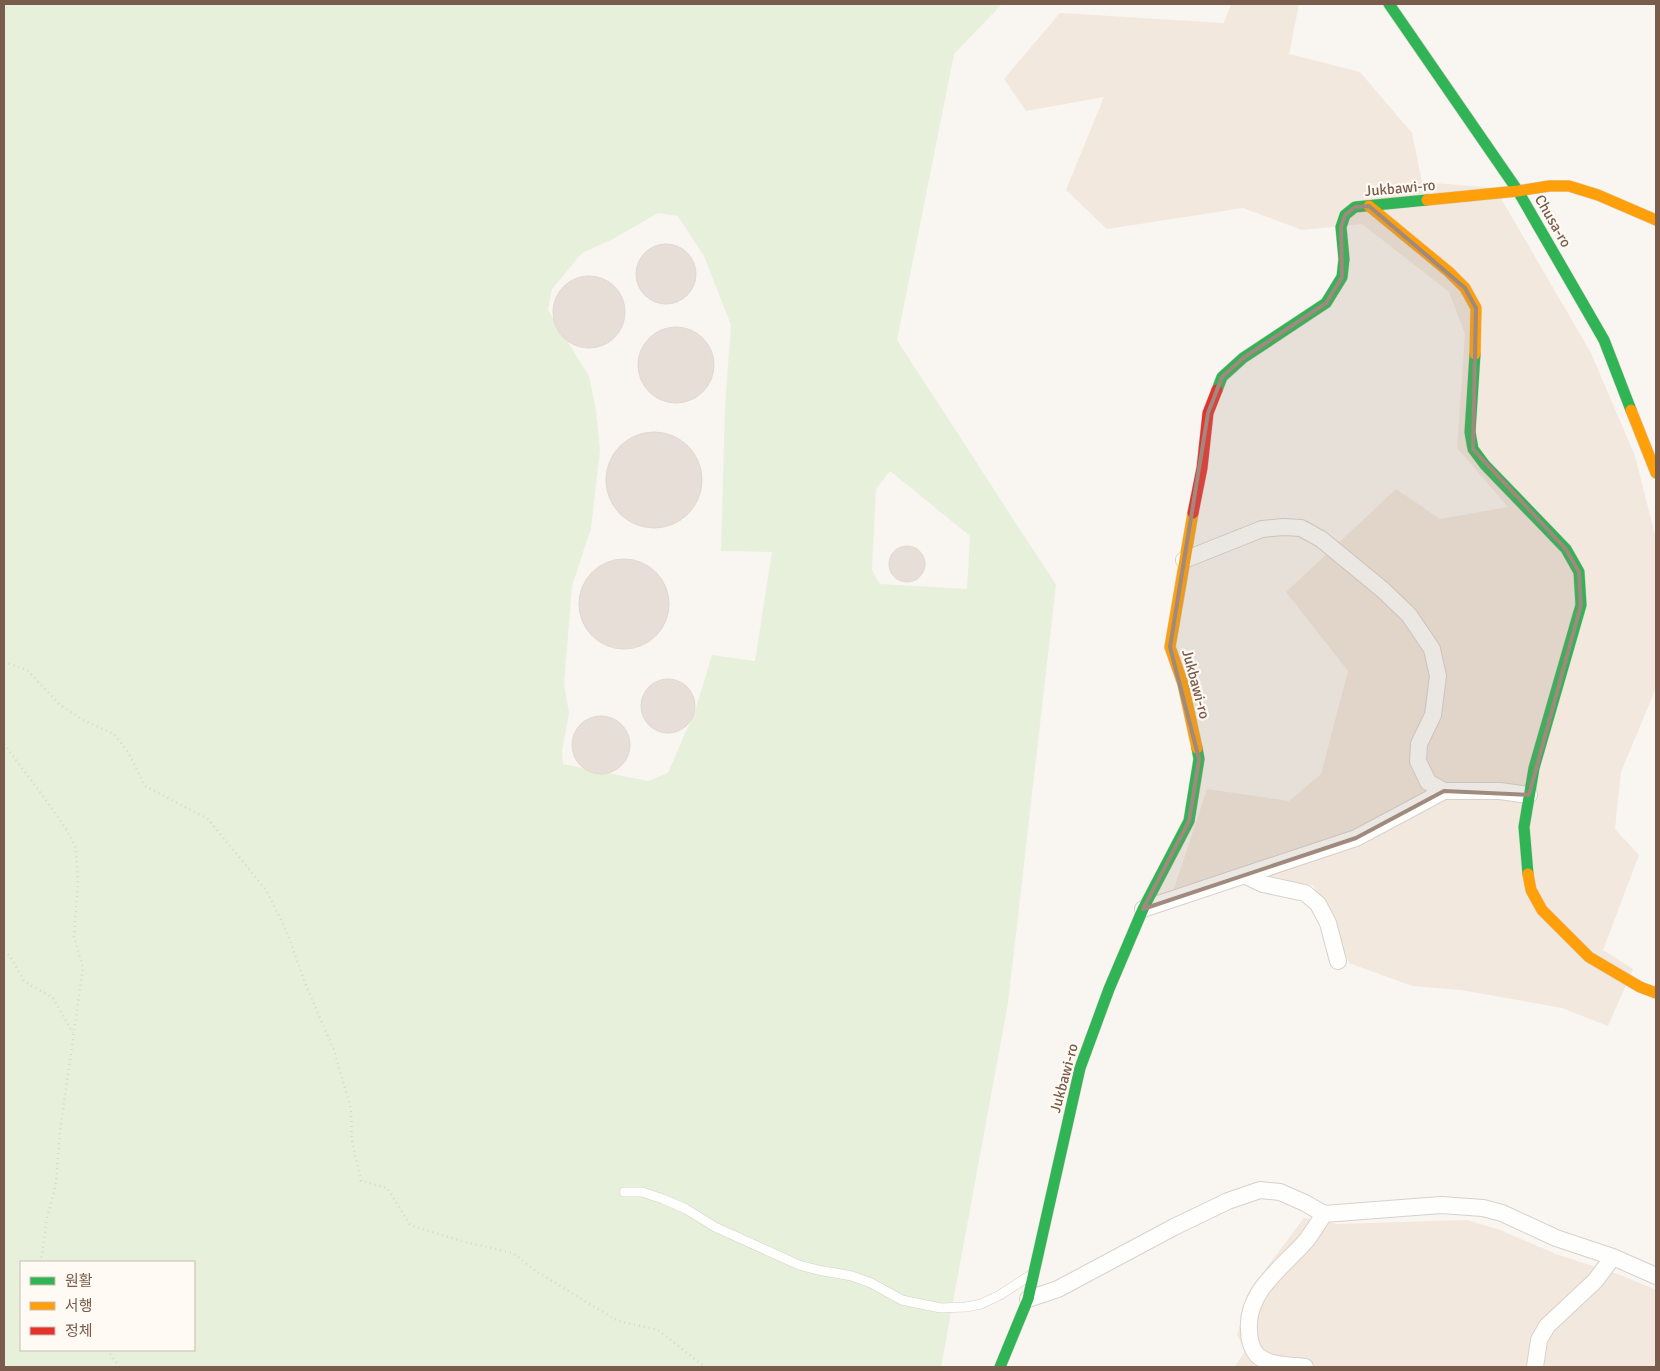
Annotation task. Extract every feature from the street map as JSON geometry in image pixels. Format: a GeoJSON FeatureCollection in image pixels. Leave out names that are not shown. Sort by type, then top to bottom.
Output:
{"type":"FeatureCollection","features":[{"type":"Feature","properties":{"kind":"street","name":"Chusa-ro"},"geometry":{"type":"LineString","coordinates":[[1388,4],[1518,191],[1604,340],[1656,473]]}},
{"type":"Feature","properties":{"kind":"street","name":"Jukbawi-ro"},"geometry":{"type":"LineString","coordinates":[[1000,1367],[1028,1299],[1080,1068],[1109,989],[1143,909],[1189,821],[1199,759],[1183,684],[1170,647],[1184,560],[1202,468],[1208,413],[1222,377],[1243,358],[1326,303],[1342,277],[1344,259],[1341,227],[1344,215],[1355,207],[1518,191],[1549,186],[1569,186],[1598,195],[1656,220]]}},
{"type":"Feature","properties":{"kind":"street"},"geometry":{"type":"LineString","coordinates":[[1369,206],[1449,272],[1465,288],[1476,308],[1470,432],[1473,449],[1485,465],[1566,548],[1579,572],[1581,605],[1534,768],[1524,827],[1531,890],[1542,910],[1589,957],[1656,993]]}},
{"type":"Feature","properties":{"kind":"street"},"geometry":{"type":"LineString","coordinates":[[1184,560],[1262,529],[1301,528],[1321,540],[1383,590],[1409,615],[1432,648],[1438,676],[1433,715],[1419,744],[1418,761],[1428,782],[1444,791]]}},
{"type":"Feature","properties":{"kind":"street"},"geometry":{"type":"LineString","coordinates":[[1143,909],[1356,838],[1444,791],[1500,791],[1529,795]]}},
{"type":"Feature","properties":{"kind":"street"},"geometry":{"type":"LineString","coordinates":[[1244,875],[1263,884],[1305,893],[1318,904],[1328,923],[1338,961]]}},
{"type":"Feature","properties":{"kind":"street"},"geometry":{"type":"LineString","coordinates":[[1028,1299],[1058,1289],[1108,1264],[1174,1227],[1228,1201],[1260,1190],[1280,1192],[1324,1214],[1441,1206],[1483,1208],[1502,1213],[1556,1238],[1614,1257],[1656,1276]]}},
{"type":"Feature","properties":{"kind":"street"},"geometry":{"type":"LineString","coordinates":[[1305,1367],[1272,1363],[1258,1356],[1250,1342],[1248,1318],[1261,1288],[1305,1242],[1324,1214]]}},
{"type":"Feature","properties":{"kind":"street"},"geometry":{"type":"LineString","coordinates":[[1535,1367],[1538,1340],[1547,1326],[1595,1281],[1614,1257]]}},
{"type":"Feature","properties":{"kind":"lane"},"geometry":{"type":"LineString","coordinates":[[624,1192],[642,1192],[663,1199],[686,1209],[715,1227],[799,1265],[852,1276],[871,1283],[902,1300],[928,1306],[941,1308],[981,1304],[1000,1295],[1034,1273]]}},
{"type":"Feature","properties":{"kind":"path"},"geometry":{"type":"LineString","coordinates":[[4,662],[27,670],[60,705],[83,720],[114,734],[128,752],[145,786],[208,819],[266,890],[286,930],[307,988],[334,1050],[351,1109],[352,1141],[361,1181],[386,1188],[410,1225],[461,1241],[513,1252],[537,1272],[618,1322],[658,1330],[705,1367]]}},
{"type":"Feature","properties":{"kind":"path"},"geometry":{"type":"LineString","coordinates":[[4,744],[51,808],[76,848],[78,883],[74,937],[83,968],[60,1131],[56,1184],[47,1218],[41,1261]]}},
{"type":"Feature","properties":{"kind":"path"},"geometry":{"type":"LineString","coordinates":[[4,951],[10,956],[24,981],[53,998],[74,1035]]}},
{"type":"Feature","properties":{"kind":"path"},"geometry":{"type":"LineString","coordinates":[[108,1351],[120,1367]]}},
{"type":"Feature","properties":{"kind":"highlighted area"},"geometry":{"type":"Polygon","coordinates":[[[1369,206],[1465,288],[1476,308],[1473,449],[1566,549],[1579,572],[1581,605],[1529,795],[1444,791],[1356,838],[1143,909],[1189,821],[1199,759],[1170,647],[1208,413],[1222,377],[1243,358],[1326,303],[1342,277],[1341,227],[1345,215],[1355,207],[1369,206]]]}},
{"type":"Feature","properties":{"kind":"shaded area"},"geometry":{"type":"Polygon","coordinates":[[[1231,4],[1299,4],[1289,54],[1360,72],[1412,133],[1422,182],[1495,188],[1591,353],[1635,456],[1656,539],[1656,688],[1621,772],[1615,829],[1639,855],[1603,950],[1633,969],[1608,1026],[1562,1008],[1461,990],[1412,986],[1349,963],[1313,885],[1275,880],[1242,870],[1174,889],[1207,789],[1289,801],[1321,774],[1348,671],[1286,592],[1396,489],[1440,519],[1508,507],[1457,448],[1465,334],[1449,292],[1362,224],[1302,230],[1243,208],[1107,229],[1066,190],[1104,97],[1026,111],[1004,79],[1060,13],[1224,23],[1231,4]]]}},
{"type":"Feature","properties":{"kind":"shaded area"},"geometry":{"type":"Polygon","coordinates":[[[1304,1218],[1337,1224],[1467,1220],[1500,1230],[1556,1254],[1623,1276],[1656,1290],[1656,1367],[1235,1367],[1245,1351],[1237,1335],[1249,1291],[1304,1218]]]}},
{"type":"Feature","properties":{"kind":"green space"},"geometry":{"type":"Polygon","coordinates":[[[4,4],[1002,4],[954,54],[897,340],[1056,585],[1008,1003],[941,1367],[4,1367],[4,4]],[[658,213],[613,239],[582,253],[552,289],[548,310],[589,376],[596,410],[600,451],[591,528],[572,586],[564,684],[569,713],[562,751],[563,764],[648,781],[668,773],[696,708],[712,655],[755,661],[772,552],[721,551],[725,407],[731,325],[704,256],[678,216],[658,213]],[[890,471],[876,489],[872,570],[880,584],[967,589],[970,536],[890,471]]]}},
{"type":"Feature","properties":{"kind":"building"},"geometry":{"type":"Polygon","coordinates":[[[666,244],[683,249],[691,257],[696,274],[691,291],[683,299],[666,304],[649,299],[641,291],[636,274],[641,257],[649,249],[666,244]]]}},
{"type":"Feature","properties":{"kind":"building"},"geometry":{"type":"Polygon","coordinates":[[[596,276],[615,286],[623,298],[625,312],[623,326],[615,338],[603,346],[582,348],[563,338],[555,326],[553,305],[563,286],[575,278],[596,276]]]}},
{"type":"Feature","properties":{"kind":"building"},"geometry":{"type":"Polygon","coordinates":[[[676,327],[691,330],[703,338],[711,350],[714,365],[711,380],[703,392],[691,400],[676,403],[661,400],[649,392],[641,380],[638,365],[641,350],[649,338],[661,330],[676,327]]]}},
{"type":"Feature","properties":{"kind":"building"},"geometry":{"type":"Polygon","coordinates":[[[654,432],[672,436],[688,446],[698,462],[702,480],[698,498],[688,514],[672,524],[654,528],[636,524],[620,514],[610,498],[606,480],[610,462],[620,446],[636,436],[654,432]]]}},
{"type":"Feature","properties":{"kind":"building"},"geometry":{"type":"Polygon","coordinates":[[[907,546],[914,547],[920,551],[924,557],[924,571],[920,577],[914,581],[907,582],[900,581],[894,577],[890,571],[889,564],[890,557],[894,551],[900,547],[907,546]]]}},
{"type":"Feature","properties":{"kind":"building"},"geometry":{"type":"Polygon","coordinates":[[[615,559],[633,559],[649,566],[662,579],[669,595],[669,613],[662,629],[649,642],[633,649],[615,649],[599,642],[586,629],[579,613],[579,595],[586,579],[599,566],[615,559]]]}},
{"type":"Feature","properties":{"kind":"building"},"geometry":{"type":"Polygon","coordinates":[[[663,679],[673,679],[683,683],[691,691],[695,706],[691,721],[683,729],[673,733],[663,733],[653,729],[645,721],[641,711],[641,701],[645,691],[653,683],[663,679]]]}},
{"type":"Feature","properties":{"kind":"building"},"geometry":{"type":"Polygon","coordinates":[[[601,716],[617,721],[625,729],[630,745],[625,761],[617,769],[601,774],[585,769],[577,761],[572,745],[577,729],[585,721],[601,716]]]}},
{"type":"Feature","properties":{"kind":"traffic: fast"},"geometry":{"type":"LineString","coordinates":[[1389,4],[1518,191],[1604,340],[1631,410]]}},
{"type":"Feature","properties":{"kind":"traffic: fast"},"geometry":{"type":"LineString","coordinates":[[1217,390],[1222,377],[1243,358],[1326,303],[1342,277],[1344,259],[1341,227],[1345,215],[1355,207],[1427,200]]}},
{"type":"Feature","properties":{"kind":"traffic: fast"},"geometry":{"type":"LineString","coordinates":[[1475,354],[1470,432],[1473,449],[1485,465],[1566,549],[1579,572],[1581,605],[1534,768],[1524,827],[1528,874]]}},
{"type":"Feature","properties":{"kind":"traffic: fast"},"geometry":{"type":"LineString","coordinates":[[1000,1367],[1028,1299],[1080,1068],[1109,989],[1143,909],[1189,821],[1199,759],[1197,748]]}},
{"type":"Feature","properties":{"kind":"traffic: slow"},"geometry":{"type":"LineString","coordinates":[[1427,200],[1549,186],[1569,186],[1598,195],[1656,220]]}},
{"type":"Feature","properties":{"kind":"traffic: slow"},"geometry":{"type":"LineString","coordinates":[[1369,206],[1449,272],[1465,288],[1476,308],[1475,354]]}},
{"type":"Feature","properties":{"kind":"traffic: slow"},"geometry":{"type":"LineString","coordinates":[[1631,410],[1656,473]]}},
{"type":"Feature","properties":{"kind":"traffic: slow"},"geometry":{"type":"LineString","coordinates":[[1193,513],[1170,647],[1183,684],[1197,748]]}},
{"type":"Feature","properties":{"kind":"traffic: slow"},"geometry":{"type":"LineString","coordinates":[[1528,874],[1531,890],[1542,910],[1589,957],[1640,987],[1656,993]]}},
{"type":"Feature","properties":{"kind":"traffic: jam"},"geometry":{"type":"LineString","coordinates":[[1193,513],[1202,468],[1208,413],[1217,390]]}}]}
